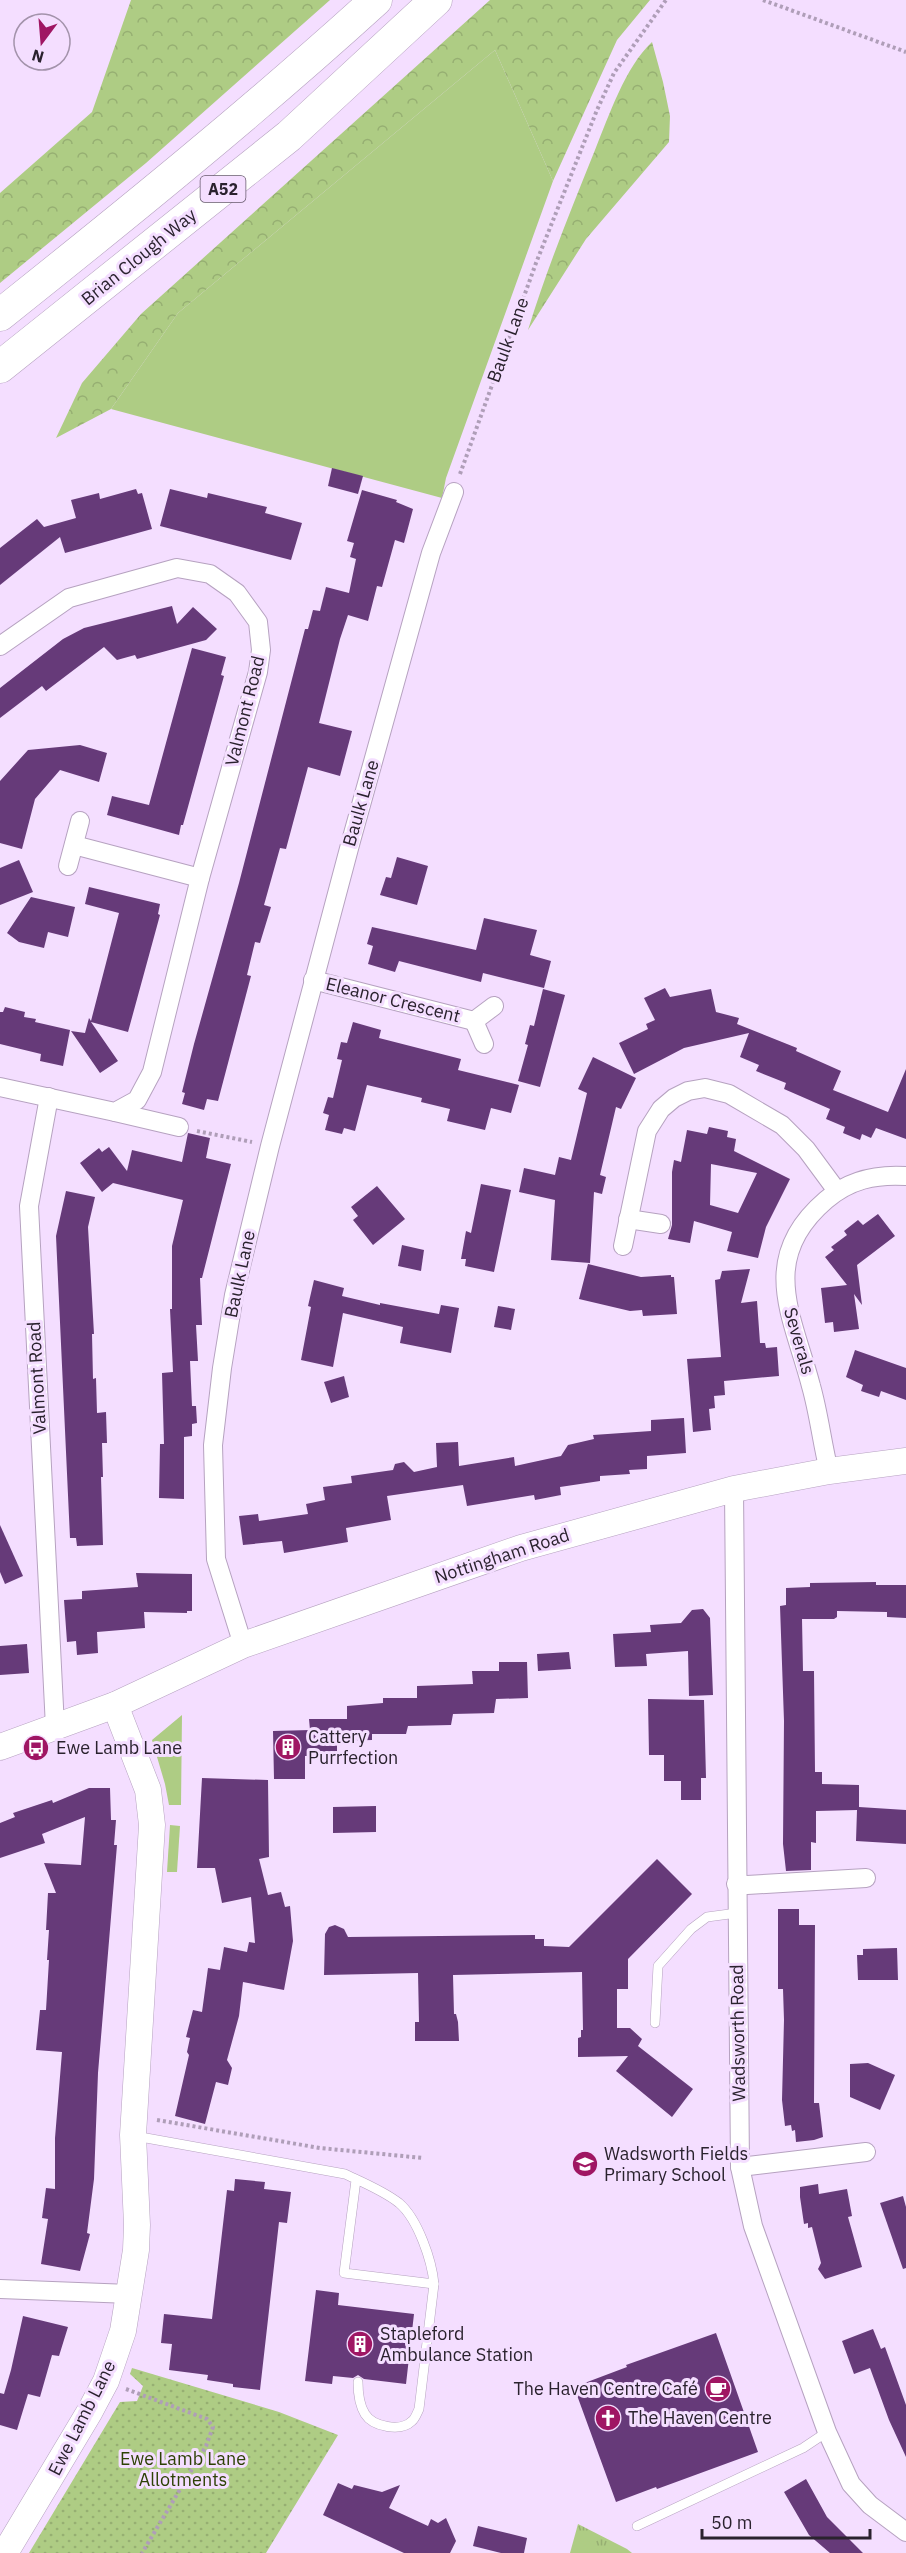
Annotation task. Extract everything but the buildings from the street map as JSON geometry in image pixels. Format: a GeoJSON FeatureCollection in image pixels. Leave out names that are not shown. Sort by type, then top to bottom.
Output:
{"type":"FeatureCollection","features":[{"type":"Feature","properties":{"kind":"highway","name":"A52"},"geometry":{"type":"LineString","coordinates":[[0,315],[119,220],[304,66],[376,0]]}},
{"type":"Feature","properties":{"kind":"highway","name":"Brian Clough Way"},"geometry":{"type":"LineString","coordinates":[[0,367],[289,136],[436,0]]}},
{"type":"Feature","properties":{"kind":"main road","name":"Nottingham Road"},"geometry":{"type":"LineString","coordinates":[[0,1747],[115,1705],[243,1645],[521,1548],[734,1489],[829,1471],[906,1461]]}},
{"type":"Feature","properties":{"kind":"main road","name":"Ewe Lamb Lane"},"geometry":{"type":"LineString","coordinates":[[5,2553],[63,2458],[106,2381],[123,2331],[130,2294],[137,2225],[134,2126],[152,1825],[148,1790],[115,1705]]}},
{"type":"Feature","properties":{"kind":"street","name":"Baulk Lane"},"geometry":{"type":"LineString","coordinates":[[243,1645],[216,1559],[213,1445],[234,1295],[313,980],[431,553],[454,492]]}},
{"type":"Feature","properties":{"kind":"street","name":"Valmont Road"},"geometry":{"type":"LineString","coordinates":[[0,646],[69,598],[177,568],[210,574],[237,593],[258,622],[261,650],[258,672],[200,878],[153,1072],[137,1100],[115,1112]]}},
{"type":"Feature","properties":{"kind":"street"},"geometry":{"type":"LineString","coordinates":[[68,867],[80,821]]}},
{"type":"Feature","properties":{"kind":"street"},"geometry":{"type":"LineString","coordinates":[[74,845],[200,878]]}},
{"type":"Feature","properties":{"kind":"street","name":"Eleanor Crescent"},"geometry":{"type":"LineString","coordinates":[[313,980],[474,1021]]}},
{"type":"Feature","properties":{"kind":"street","name":"Eleanor Crescent"},"geometry":{"type":"LineString","coordinates":[[474,1021],[494,1006]]}},
{"type":"Feature","properties":{"kind":"street","name":"Eleanor Crescent"},"geometry":{"type":"LineString","coordinates":[[474,1021],[484,1044]]}},
{"type":"Feature","properties":{"kind":"street"},"geometry":{"type":"LineString","coordinates":[[0,1087],[179,1127]]}},
{"type":"Feature","properties":{"kind":"street"},"geometry":{"type":"LineString","coordinates":[[622,1246],[647,1131],[654,1118],[674,1098],[688,1091],[705,1088],[729,1094],[782,1125],[806,1149],[837,1191]]}},
{"type":"Feature","properties":{"kind":"street","name":"Valmont Road"},"geometry":{"type":"LineString","coordinates":[[49,1097],[29,1206],[55,1727]]}},
{"type":"Feature","properties":{"kind":"street","name":"Severals"},"geometry":{"type":"LineString","coordinates":[[829,1471],[811,1386],[790,1320],[786,1294],[786,1267],[793,1243],[807,1219],[837,1191],[861,1179],[886,1174],[906,1176]]}},
{"type":"Feature","properties":{"kind":"street"},"geometry":{"type":"LineString","coordinates":[[628,1219],[661,1224]]}},
{"type":"Feature","properties":{"kind":"street","name":"Wadsworth Road"},"geometry":{"type":"LineString","coordinates":[[734,1489],[740,2167],[753,2226],[827,2432],[851,2484],[870,2505],[906,2532]]}},
{"type":"Feature","properties":{"kind":"street"},"geometry":{"type":"LineString","coordinates":[[736,1884],[866,1878]]}},
{"type":"Feature","properties":{"kind":"street"},"geometry":{"type":"LineString","coordinates":[[740,2167],[866,2152]]}},
{"type":"Feature","properties":{"kind":"street"},"geometry":{"type":"LineString","coordinates":[[0,2289],[130,2294]]}},
{"type":"Feature","properties":{"kind":"lane"},"geometry":{"type":"LineString","coordinates":[[656,2023],[658,1966],[691,1929],[707,1917],[737,1913]]}},
{"type":"Feature","properties":{"kind":"lane"},"geometry":{"type":"LineString","coordinates":[[134,2126],[345,2174],[400,2204],[425,2246],[432,2263],[434,2284],[419,2409],[412,2421],[404,2426],[392,2427],[373,2422],[365,2415],[358,2382]]}},
{"type":"Feature","properties":{"kind":"lane"},"geometry":{"type":"LineString","coordinates":[[356,2180],[344,2273],[434,2284]]}},
{"type":"Feature","properties":{"kind":"lane"},"geometry":{"type":"LineString","coordinates":[[637,2526],[803,2448],[827,2432]]}},
{"type":"Feature","properties":{"kind":"path","name":"Baulk Lane"},"geometry":{"type":"LineString","coordinates":[[454,492],[536,263],[597,110],[614,73],[666,0]]}},
{"type":"Feature","properties":{"kind":"path"},"geometry":{"type":"LineString","coordinates":[[763,0],[906,52]]}},
{"type":"Feature","properties":{"kind":"path"},"geometry":{"type":"LineString","coordinates":[[179,1127],[270,1146]]}},
{"type":"Feature","properties":{"kind":"path"},"geometry":{"type":"LineString","coordinates":[[134,2126],[423,2158]]}},
{"type":"Feature","properties":{"kind":"path"},"geometry":{"type":"LineString","coordinates":[[140,2394],[207,2419],[213,2427],[206,2446],[142,2553]]}},
{"type":"Feature","properties":{"kind":"green space"},"geometry":{"type":"Polygon","coordinates":[[[131,0],[330,0],[146,163],[0,283],[0,193],[92,112],[131,0]]]}},
{"type":"Feature","properties":{"kind":"green space"},"geometry":{"type":"Polygon","coordinates":[[[490,0],[650,0],[617,40],[553,181],[495,50],[178,313],[111,409],[56,438],[82,383],[141,314],[490,0]]]}},
{"type":"Feature","properties":{"kind":"green space"},"geometry":{"type":"Polygon","coordinates":[[[652,42],[670,116],[669,142],[586,239],[528,330],[543,284],[612,107],[642,52],[652,42]]]}},
{"type":"Feature","properties":{"kind":"green space"},"geometry":{"type":"Polygon","coordinates":[[[495,50],[553,181],[446,478],[442,498],[111,409],[178,313],[495,50]]]}},
{"type":"Feature","properties":{"kind":"green space"},"geometry":{"type":"Polygon","coordinates":[[[182,1715],[181,1805],[169,1805],[152,1740],[182,1715]]]}},
{"type":"Feature","properties":{"kind":"green space"},"geometry":{"type":"Polygon","coordinates":[[[170,1825],[180,1826],[177,1872],[167,1872],[170,1825]]]}},
{"type":"Feature","properties":{"kind":"green space","name":"Ewe Lamb Lane Allotments"},"geometry":{"type":"Polygon","coordinates":[[[132,2368],[279,2412],[338,2435],[266,2553],[29,2553],[120,2402],[137,2401],[143,2386],[130,2374],[132,2368]]]}},
{"type":"Feature","properties":{"kind":"green space"},"geometry":{"type":"Polygon","coordinates":[[[578,2524],[627,2549],[632,2553],[570,2553],[578,2524]]]}},
{"type":"Feature","properties":{"kind":"place","name":"Cattery Purrfection"},"geometry":{"type":"Point","coordinates":[288,1747]}},
{"type":"Feature","properties":{"kind":"place","name":"Ewe Lamb Lane"},"geometry":{"type":"Point","coordinates":[36,1748]}},
{"type":"Feature","properties":{"kind":"place","name":"Wadsworth Fields Primary School"},"geometry":{"type":"Point","coordinates":[585,2164]}},
{"type":"Feature","properties":{"kind":"place","name":"Stapleford Ambulance Station"},"geometry":{"type":"Point","coordinates":[360,2344]}},
{"type":"Feature","properties":{"kind":"place","name":"The Haven Centre Café"},"geometry":{"type":"Point","coordinates":[718,2389]}},
{"type":"Feature","properties":{"kind":"place","name":"The Haven Centre"},"geometry":{"type":"Point","coordinates":[608,2418]}}]}
